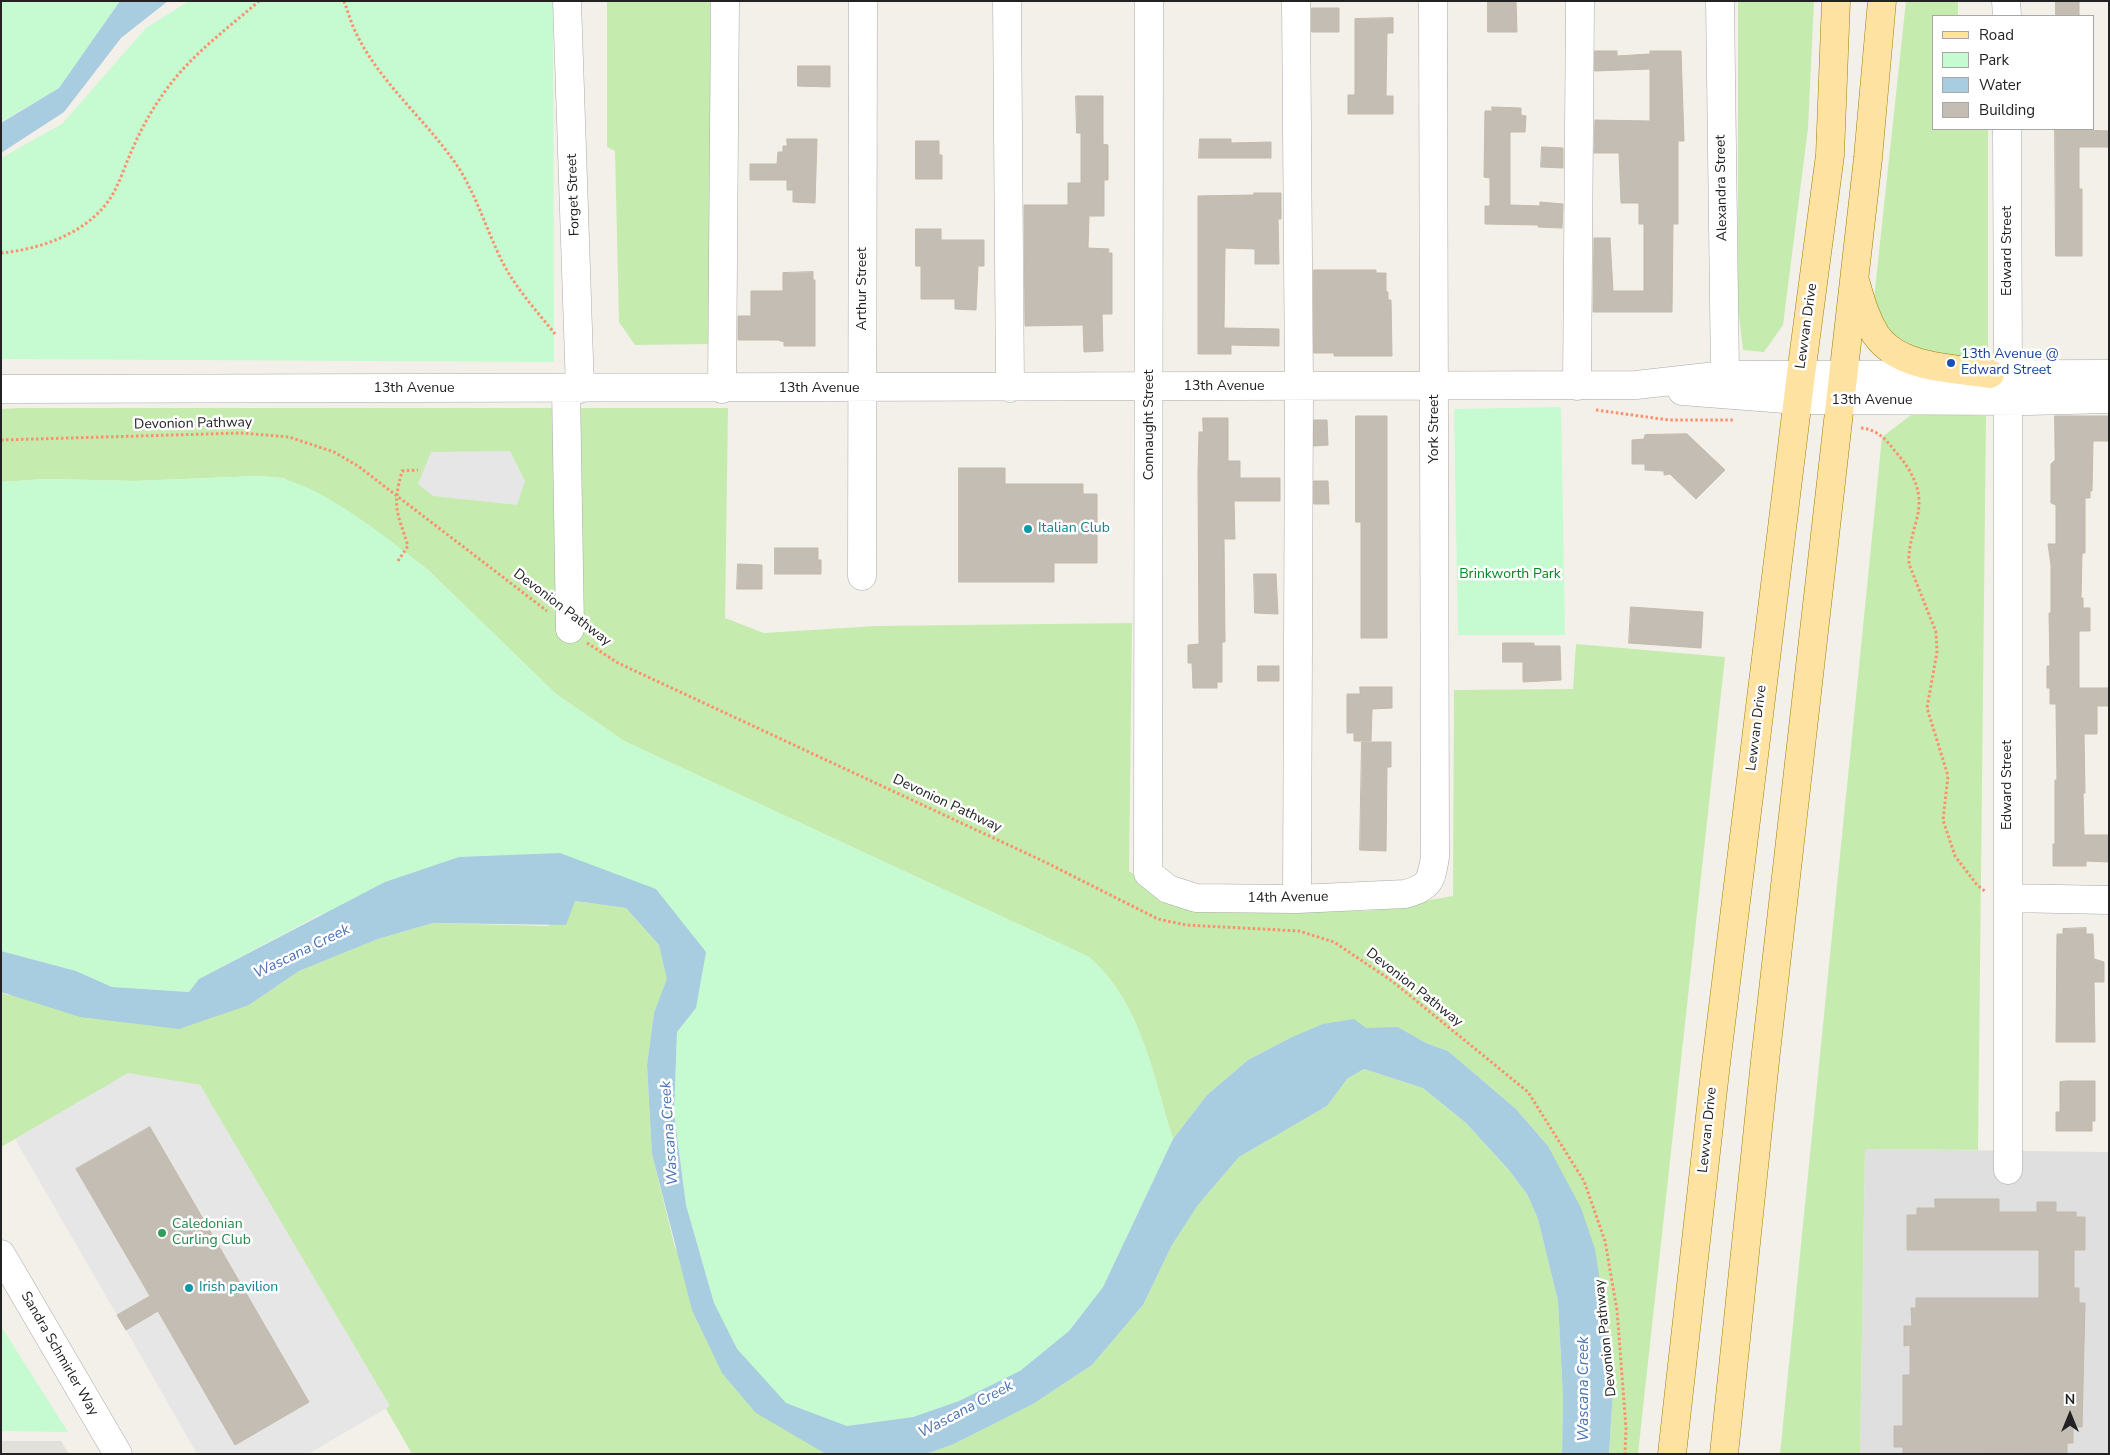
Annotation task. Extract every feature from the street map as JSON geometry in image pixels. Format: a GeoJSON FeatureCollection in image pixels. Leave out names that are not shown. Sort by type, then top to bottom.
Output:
{"type":"FeatureCollection","features":[{"type":"Feature","properties":{"kind":"main road","name":"Lewvan Drive"},"geometry":{"type":"LineString","coordinates":[[1672,1454],[1715,1072],[1801,374],[1830,156],[1836,1]]}},
{"type":"Feature","properties":{"kind":"main road"},"geometry":{"type":"LineString","coordinates":[[1724,1454],[1764,1071],[1853,275],[1868,158],[1883,5]]}},
{"type":"Feature","properties":{"kind":"main road"},"geometry":{"type":"LineString","coordinates":[[1853,275],[1865,312],[1877,336],[1894,351],[1919,363],[1999,374]]}},
{"type":"Feature","properties":{"kind":"street","name":"Forget Street"},"geometry":{"type":"LineString","coordinates":[[567,1],[573,389],[570,628]]}},
{"type":"Feature","properties":{"kind":"street"},"geometry":{"type":"LineString","coordinates":[[722,389],[725,1]]}},
{"type":"Feature","properties":{"kind":"street","name":"Arthur Street"},"geometry":{"type":"LineString","coordinates":[[862,576],[864,1]]}},
{"type":"Feature","properties":{"kind":"street"},"geometry":{"type":"LineString","coordinates":[[1007,1],[1010,388]]}},
{"type":"Feature","properties":{"kind":"street","name":"Connaught Street"},"geometry":{"type":"LineString","coordinates":[[1146,848],[1150,387],[1149,1]]}},
{"type":"Feature","properties":{"kind":"street"},"geometry":{"type":"LineString","coordinates":[[1296,1],[1299,387],[1297,899]]}},
{"type":"Feature","properties":{"kind":"street","name":"York Street"},"geometry":{"type":"LineString","coordinates":[[1433,1],[1435,857]]}},
{"type":"Feature","properties":{"kind":"street"},"geometry":{"type":"LineString","coordinates":[[1577,386],[1580,1]]}},
{"type":"Feature","properties":{"kind":"street","name":"Alexandra Street"},"geometry":{"type":"LineString","coordinates":[[1720,1],[1725,375]]}},
{"type":"Feature","properties":{"kind":"street"},"geometry":{"type":"LineString","coordinates":[[2006,1],[2006,15]]}},
{"type":"Feature","properties":{"kind":"street","name":"Edward Street"},"geometry":{"type":"LineString","coordinates":[[1999,374],[2007,130]]}},
{"type":"Feature","properties":{"kind":"street","name":"13th Avenue"},"geometry":{"type":"LineString","coordinates":[[1,389],[1577,386],[1636,385],[1725,375],[1801,374],[1841,388],[2008,401],[2109,399]]}},
{"type":"Feature","properties":{"kind":"street","name":"13th Avenue"},"geometry":{"type":"LineString","coordinates":[[1636,385],[1723,396],[1798,400],[1841,388],[1999,374],[2109,374]]}},
{"type":"Feature","properties":{"kind":"street","name":"Edward Street"},"geometry":{"type":"LineString","coordinates":[[2008,401],[2008,1170]]}},
{"type":"Feature","properties":{"kind":"street","name":"14th Avenue"},"geometry":{"type":"LineString","coordinates":[[1146,848],[1148,873],[1168,889],[1196,898],[1297,899],[1405,894],[1422,890],[1432,879],[1435,857]]}},
{"type":"Feature","properties":{"kind":"street"},"geometry":{"type":"LineString","coordinates":[[2008,898],[2109,900]]}},
{"type":"Feature","properties":{"kind":"street","name":"Sandra Schmirler Way"},"geometry":{"type":"LineString","coordinates":[[1,1254],[118,1454]]}},
{"type":"Feature","properties":{"kind":"path"},"geometry":{"type":"LineString","coordinates":[[1,253],[32,248],[60,238],[93,218],[114,192],[142,128],[165,91],[197,54],[259,1]]}},
{"type":"Feature","properties":{"kind":"path"},"geometry":{"type":"LineString","coordinates":[[344,1],[356,33],[372,59],[435,136],[460,170],[480,208],[500,257],[516,286],[558,337]]}},
{"type":"Feature","properties":{"kind":"path"},"geometry":{"type":"LineString","coordinates":[[1865,428],[1878,433],[1909,468],[1914,476],[1918,495],[1917,518],[1908,554],[1909,564],[1936,632],[1938,652],[1927,708],[1948,776],[1943,820],[1948,838],[1955,856],[1977,885],[1988,894],[2008,898]]}},
{"type":"Feature","properties":{"kind":"path","name":"Devonion Pathway"},"geometry":{"type":"LineString","coordinates":[[1,440],[241,433],[289,437],[334,452],[358,466],[570,628],[596,650],[618,663],[1037,858],[1158,919],[1186,925],[1299,931],[1334,942],[1392,982],[1528,1092],[1584,1181],[1605,1240],[1617,1310],[1626,1428],[1625,1454]]}},
{"type":"Feature","properties":{"kind":"path"},"geometry":{"type":"LineString","coordinates":[[398,561],[408,546],[395,506],[396,495],[402,471],[418,470]]}},
{"type":"Feature","properties":{"kind":"shaded area"},"geometry":{"type":"Polygon","coordinates":[[[510,451],[525,481],[517,505],[433,496],[418,484],[431,452],[510,451]]]}},
{"type":"Feature","properties":{"kind":"shaded area"},"geometry":{"type":"Polygon","coordinates":[[[128,1073],[200,1085],[390,1406],[308,1454],[197,1454],[126,1330],[158,1311],[235,1444],[309,1402],[151,1127],[77,1169],[150,1296],[117,1315],[15,1139],[128,1073]]]}},
{"type":"Feature","properties":{"kind":"shaded area"},"geometry":{"type":"Polygon","coordinates":[[[1865,1149],[2109,1152],[2109,1454],[1860,1454],[1865,1149]]]}},
{"type":"Feature","properties":{"kind":"shaded area"},"geometry":{"type":"Polygon","coordinates":[[[1,1441],[61,1441],[69,1454],[1,1454],[1,1441]]]}},
{"type":"Feature","properties":{"kind":"green space"},"geometry":{"type":"Polygon","coordinates":[[[1,1],[120,1],[59,88],[1,122],[1,1]]]}},
{"type":"Feature","properties":{"kind":"green space"},"geometry":{"type":"Polygon","coordinates":[[[189,1],[553,1],[554,362],[1,359],[1,158],[62,124],[146,28],[189,1]]]}},
{"type":"Feature","properties":{"kind":"green space"},"geometry":{"type":"Polygon","coordinates":[[[607,1],[710,1],[711,344],[635,345],[619,322],[615,151],[607,147],[607,1]]]}},
{"type":"Feature","properties":{"kind":"green space"},"geometry":{"type":"Polygon","coordinates":[[[1738,1],[1814,1],[1808,128],[1783,325],[1764,352],[1743,350],[1738,306],[1738,1]]]}},
{"type":"Feature","properties":{"kind":"green space"},"geometry":{"type":"Polygon","coordinates":[[[1906,1],[1958,1],[1958,15],[1932,15],[1932,130],[1988,130],[1988,348],[1973,359],[1924,353],[1887,330],[1874,299],[1906,1]]]}},
{"type":"Feature","properties":{"kind":"green space","name":"Brinkworth Park"},"geometry":{"type":"Polygon","coordinates":[[[1561,407],[1565,635],[1458,635],[1454,409],[1561,407]]]}},
{"type":"Feature","properties":{"kind":"green space"},"geometry":{"type":"Polygon","coordinates":[[[728,408],[725,618],[764,633],[876,626],[1132,623],[1129,871],[1184,909],[1367,911],[1453,896],[1454,690],[1573,689],[1576,644],[1725,657],[1638,1454],[1609,1454],[1614,1376],[1548,1146],[1516,1109],[1448,1051],[1426,1043],[1398,1027],[1290,1038],[1248,1060],[1207,1095],[1173,1139],[1143,1041],[1133,1018],[1107,975],[1089,957],[624,741],[556,694],[427,569],[359,519],[283,478],[257,476],[135,481],[46,479],[1,482],[1,409],[728,408]]]}},
{"type":"Feature","properties":{"kind":"green space"},"geometry":{"type":"Polygon","coordinates":[[[1915,412],[1986,416],[1978,1150],[1865,1149],[1860,1454],[1780,1454],[1882,437],[1915,412]]]}},
{"type":"Feature","properties":{"kind":"green space"},"geometry":{"type":"Polygon","coordinates":[[[257,476],[281,478],[302,486],[340,505],[377,531],[427,569],[556,694],[624,741],[1089,957],[1107,975],[1133,1018],[1143,1041],[1173,1139],[1103,1287],[1069,1331],[1020,1372],[959,1401],[913,1417],[847,1426],[786,1403],[737,1349],[714,1303],[686,1205],[674,1113],[677,1032],[696,1008],[656,889],[321,914],[199,979],[189,992],[112,987],[76,971],[1,951],[1,482],[46,479],[135,481],[257,476]]]}},
{"type":"Feature","properties":{"kind":"green space"},"geometry":{"type":"Polygon","coordinates":[[[575,901],[626,908],[659,945],[668,979],[654,1013],[647,1065],[652,1154],[675,1248],[826,1454],[412,1454],[200,1085],[128,1074],[1,1147],[1,992],[7,995],[249,1005],[299,971],[378,939],[433,923],[548,926],[575,901]]]}},
{"type":"Feature","properties":{"kind":"green space"},"geometry":{"type":"Polygon","coordinates":[[[1364,1069],[1423,1088],[1466,1123],[1508,1169],[1527,1194],[1538,1219],[1558,1301],[1563,1398],[1562,1454],[926,1454],[954,1444],[1033,1404],[1092,1365],[1143,1305],[1172,1245],[1198,1205],[1239,1157],[1327,1106],[1347,1079],[1364,1069]]]}},
{"type":"Feature","properties":{"kind":"green space"},"geometry":{"type":"Polygon","coordinates":[[[1,1326],[68,1432],[1,1431],[1,1326]]]}},
{"type":"Feature","properties":{"kind":"water"},"geometry":{"type":"Polygon","coordinates":[[[120,1],[168,1],[121,38],[64,112],[1,153],[1,123],[59,88],[120,1]]]}},
{"type":"Feature","properties":{"kind":"water","name":"Wascana Creek"},"geometry":{"type":"Polygon","coordinates":[[[560,853],[656,889],[706,952],[696,1008],[677,1032],[674,1113],[686,1205],[714,1303],[737,1349],[786,1403],[847,1426],[913,1417],[959,1401],[1020,1371],[1069,1331],[1103,1287],[1173,1139],[1207,1095],[1248,1060],[1290,1038],[1323,1024],[1354,1019],[1366,1028],[1398,1027],[1426,1043],[1448,1051],[1516,1109],[1548,1146],[1581,1208],[1595,1249],[1614,1376],[1609,1454],[1562,1454],[1563,1398],[1558,1301],[1538,1219],[1527,1194],[1508,1169],[1466,1123],[1423,1088],[1364,1069],[1347,1079],[1327,1106],[1239,1157],[1198,1205],[1172,1245],[1143,1305],[1092,1365],[1033,1404],[954,1444],[926,1454],[826,1454],[756,1413],[722,1373],[692,1310],[652,1154],[647,1065],[654,1013],[667,979],[659,945],[626,908],[575,901],[566,925],[433,923],[378,939],[299,971],[249,1005],[179,1029],[80,1017],[1,992],[1,951],[76,971],[112,987],[189,992],[199,979],[385,882],[459,857],[560,853]]]}},
{"type":"Feature","properties":{"kind":"building"},"geometry":{"type":"Polygon","coordinates":[[[1488,1],[1516,1],[1517,32],[1488,32],[1488,1]]]}},
{"type":"Feature","properties":{"kind":"building"},"geometry":{"type":"Polygon","coordinates":[[[2056,1],[2079,1],[2079,15],[2056,15],[2056,1]]]}},
{"type":"Feature","properties":{"kind":"building"},"geometry":{"type":"Polygon","coordinates":[[[1312,8],[1339,8],[1339,32],[1312,32],[1312,8]]]}},
{"type":"Feature","properties":{"kind":"building"},"geometry":{"type":"Polygon","coordinates":[[[1393,18],[1393,33],[1387,33],[1386,96],[1393,96],[1393,114],[1348,114],[1348,95],[1355,95],[1355,19],[1393,18]]]}},
{"type":"Feature","properties":{"kind":"building"},"geometry":{"type":"Polygon","coordinates":[[[1595,51],[1617,51],[1617,56],[1650,54],[1650,51],[1681,51],[1684,141],[1678,141],[1678,224],[1673,224],[1672,312],[1593,312],[1594,238],[1610,238],[1613,291],[1644,291],[1644,224],[1639,224],[1639,203],[1621,203],[1619,153],[1594,153],[1595,120],[1650,121],[1650,69],[1595,71],[1595,51]]]}},
{"type":"Feature","properties":{"kind":"building"},"geometry":{"type":"Polygon","coordinates":[[[798,66],[830,66],[830,87],[798,86],[798,66]]]}},
{"type":"Feature","properties":{"kind":"building"},"geometry":{"type":"Polygon","coordinates":[[[1076,96],[1103,96],[1103,144],[1108,145],[1108,180],[1104,180],[1104,216],[1089,216],[1088,248],[1109,249],[1108,253],[1112,253],[1112,314],[1102,314],[1103,351],[1084,352],[1083,325],[1025,326],[1024,205],[1068,205],[1068,183],[1081,183],[1081,133],[1077,133],[1076,96]]]}},
{"type":"Feature","properties":{"kind":"building"},"geometry":{"type":"Polygon","coordinates":[[[1492,107],[1521,108],[1521,115],[1526,116],[1525,132],[1510,132],[1510,205],[1540,206],[1540,202],[1563,204],[1562,228],[1538,227],[1539,225],[1485,224],[1485,206],[1490,206],[1490,178],[1484,177],[1485,111],[1492,111],[1492,107]]]}},
{"type":"Feature","properties":{"kind":"building"},"geometry":{"type":"Polygon","coordinates":[[[2055,130],[2109,131],[2109,147],[2079,147],[2079,189],[2082,189],[2082,256],[2056,256],[2055,130]]]}},
{"type":"Feature","properties":{"kind":"building"},"geometry":{"type":"Polygon","coordinates":[[[787,139],[817,139],[815,203],[793,202],[793,190],[787,190],[787,180],[750,180],[750,164],[777,164],[778,152],[783,152],[783,146],[787,146],[787,139]]]}},
{"type":"Feature","properties":{"kind":"building"},"geometry":{"type":"Polygon","coordinates":[[[1200,139],[1231,139],[1231,143],[1271,142],[1271,158],[1199,158],[1200,139]]]}},
{"type":"Feature","properties":{"kind":"building"},"geometry":{"type":"Polygon","coordinates":[[[916,141],[939,141],[939,155],[942,155],[942,179],[916,179],[916,141]]]}},
{"type":"Feature","properties":{"kind":"building"},"geometry":{"type":"Polygon","coordinates":[[[1542,147],[1563,148],[1563,168],[1541,167],[1542,147]]]}},
{"type":"Feature","properties":{"kind":"building"},"geometry":{"type":"Polygon","coordinates":[[[1254,193],[1281,193],[1281,219],[1278,219],[1279,264],[1255,264],[1255,249],[1225,248],[1224,328],[1279,329],[1279,346],[1231,345],[1231,354],[1198,354],[1198,196],[1254,195],[1254,193]]]}},
{"type":"Feature","properties":{"kind":"building"},"geometry":{"type":"Polygon","coordinates":[[[916,229],[941,229],[941,240],[984,240],[984,266],[978,266],[976,310],[955,309],[955,299],[921,299],[921,266],[916,266],[916,229]]]}},
{"type":"Feature","properties":{"kind":"building"},"geometry":{"type":"Polygon","coordinates":[[[1314,270],[1376,270],[1376,273],[1386,273],[1386,292],[1388,292],[1388,300],[1391,300],[1392,356],[1334,356],[1334,353],[1314,353],[1314,270]]]}},
{"type":"Feature","properties":{"kind":"building"},"geometry":{"type":"Polygon","coordinates":[[[813,272],[813,280],[815,280],[815,346],[784,346],[784,342],[778,340],[738,340],[738,316],[751,316],[751,291],[783,291],[783,273],[813,272]]]}},
{"type":"Feature","properties":{"kind":"building"},"geometry":{"type":"Polygon","coordinates":[[[1356,416],[1387,416],[1387,638],[1361,638],[1361,522],[1356,522],[1356,416]]]}},
{"type":"Feature","properties":{"kind":"building"},"geometry":{"type":"Polygon","coordinates":[[[2055,416],[2109,416],[2109,441],[2093,441],[2092,491],[2090,491],[2090,498],[2085,498],[2085,553],[2082,553],[2081,598],[2083,598],[2083,608],[2090,608],[2090,631],[2079,631],[2079,688],[2109,688],[2109,706],[2097,706],[2097,734],[2084,734],[2085,793],[2083,793],[2084,835],[2109,835],[2109,862],[2086,861],[2086,866],[2053,866],[2055,780],[2057,780],[2056,704],[2050,704],[2050,688],[2047,688],[2047,666],[2050,666],[2049,613],[2051,613],[2051,565],[2048,544],[2056,544],[2056,505],[2051,503],[2051,464],[2055,460],[2055,416]]]}},
{"type":"Feature","properties":{"kind":"building"},"geometry":{"type":"Polygon","coordinates":[[[1203,418],[1228,418],[1228,461],[1240,461],[1240,478],[1280,478],[1280,501],[1234,501],[1235,539],[1224,539],[1225,642],[1222,642],[1222,682],[1217,682],[1217,688],[1193,688],[1192,663],[1188,663],[1188,645],[1199,644],[1198,473],[1199,432],[1203,432],[1203,418]]]}},
{"type":"Feature","properties":{"kind":"building"},"geometry":{"type":"Polygon","coordinates":[[[1314,420],[1327,420],[1328,445],[1314,446],[1314,420]]]}},
{"type":"Feature","properties":{"kind":"building"},"geometry":{"type":"Polygon","coordinates":[[[1687,434],[1725,470],[1696,499],[1670,474],[1664,475],[1664,471],[1645,470],[1645,464],[1632,464],[1632,440],[1644,439],[1645,435],[1687,434]]]}},
{"type":"Feature","properties":{"kind":"building","name":"Italian Club"},"geometry":{"type":"Polygon","coordinates":[[[959,468],[1005,468],[1005,484],[1083,484],[1083,494],[1097,494],[1097,563],[1054,563],[1054,582],[959,582],[959,468]]]}},
{"type":"Feature","properties":{"kind":"building"},"geometry":{"type":"Polygon","coordinates":[[[1314,481],[1328,481],[1329,504],[1314,504],[1314,481]]]}},
{"type":"Feature","properties":{"kind":"building"},"geometry":{"type":"Polygon","coordinates":[[[775,548],[818,548],[818,560],[821,560],[821,574],[775,574],[775,548]]]}},
{"type":"Feature","properties":{"kind":"building"},"geometry":{"type":"Polygon","coordinates":[[[738,564],[762,565],[762,589],[737,589],[738,564]]]}},
{"type":"Feature","properties":{"kind":"building"},"geometry":{"type":"Polygon","coordinates":[[[1254,574],[1276,574],[1278,614],[1255,613],[1254,574]]]}},
{"type":"Feature","properties":{"kind":"building"},"geometry":{"type":"Polygon","coordinates":[[[1631,607],[1703,612],[1701,648],[1629,643],[1631,607]]]}},
{"type":"Feature","properties":{"kind":"building"},"geometry":{"type":"Polygon","coordinates":[[[1503,643],[1534,643],[1534,646],[1560,646],[1561,680],[1523,682],[1523,662],[1503,662],[1503,643]]]}},
{"type":"Feature","properties":{"kind":"building"},"geometry":{"type":"Polygon","coordinates":[[[1258,666],[1279,666],[1279,681],[1258,681],[1258,666]]]}},
{"type":"Feature","properties":{"kind":"building"},"geometry":{"type":"Polygon","coordinates":[[[1360,687],[1392,687],[1392,708],[1372,709],[1371,741],[1354,741],[1354,733],[1347,733],[1347,694],[1360,694],[1360,687]]]}},
{"type":"Feature","properties":{"kind":"building"},"geometry":{"type":"Polygon","coordinates":[[[1362,742],[1391,742],[1391,767],[1387,767],[1386,851],[1360,850],[1362,742]]]}},
{"type":"Feature","properties":{"kind":"building"},"geometry":{"type":"Polygon","coordinates":[[[2086,928],[2086,934],[2093,934],[2094,959],[2104,962],[2104,982],[2094,982],[2095,1042],[2056,1042],[2057,934],[2063,934],[2063,929],[2086,928]]]}},
{"type":"Feature","properties":{"kind":"building"},"geometry":{"type":"Polygon","coordinates":[[[2095,1081],[2095,1121],[2092,1121],[2092,1131],[2056,1131],[2056,1112],[2060,1112],[2060,1082],[2095,1081]]]}},
{"type":"Feature","properties":{"kind":"building","name":"Caledonian Curling Club"},"geometry":{"type":"Polygon","coordinates":[[[150,1127],[309,1402],[235,1445],[158,1311],[126,1330],[117,1315],[150,1296],[76,1169],[150,1127]]]}},
{"type":"Feature","properties":{"kind":"building"},"geometry":{"type":"Polygon","coordinates":[[[1935,1199],[1999,1199],[1999,1212],[2037,1212],[2037,1202],[2056,1202],[2056,1212],[2076,1212],[2076,1217],[2085,1217],[2085,1250],[2074,1250],[2074,1288],[2079,1288],[2079,1303],[2085,1303],[2082,1427],[2073,1427],[2073,1443],[2067,1443],[2067,1453],[1903,1454],[1903,1447],[1894,1447],[1894,1426],[1903,1426],[1903,1375],[1910,1375],[1910,1345],[1904,1346],[1904,1326],[1912,1326],[1911,1308],[1916,1308],[1916,1298],[2039,1298],[2039,1250],[1907,1250],[1907,1215],[1917,1215],[1917,1208],[1935,1208],[1935,1199]]]}},
{"type":"Feature","properties":{"kind":"place","name":"13th Avenue @ Edward Street"},"geometry":{"type":"Point","coordinates":[1951,363]}},
{"type":"Feature","properties":{"kind":"place","name":"Italian Club"},"geometry":{"type":"Point","coordinates":[1028,529]}},
{"type":"Feature","properties":{"kind":"place","name":"Caledonian Curling Club"},"geometry":{"type":"Point","coordinates":[162,1233]}},
{"type":"Feature","properties":{"kind":"place","name":"Irish pavilion"},"geometry":{"type":"Point","coordinates":[189,1288]}}]}
